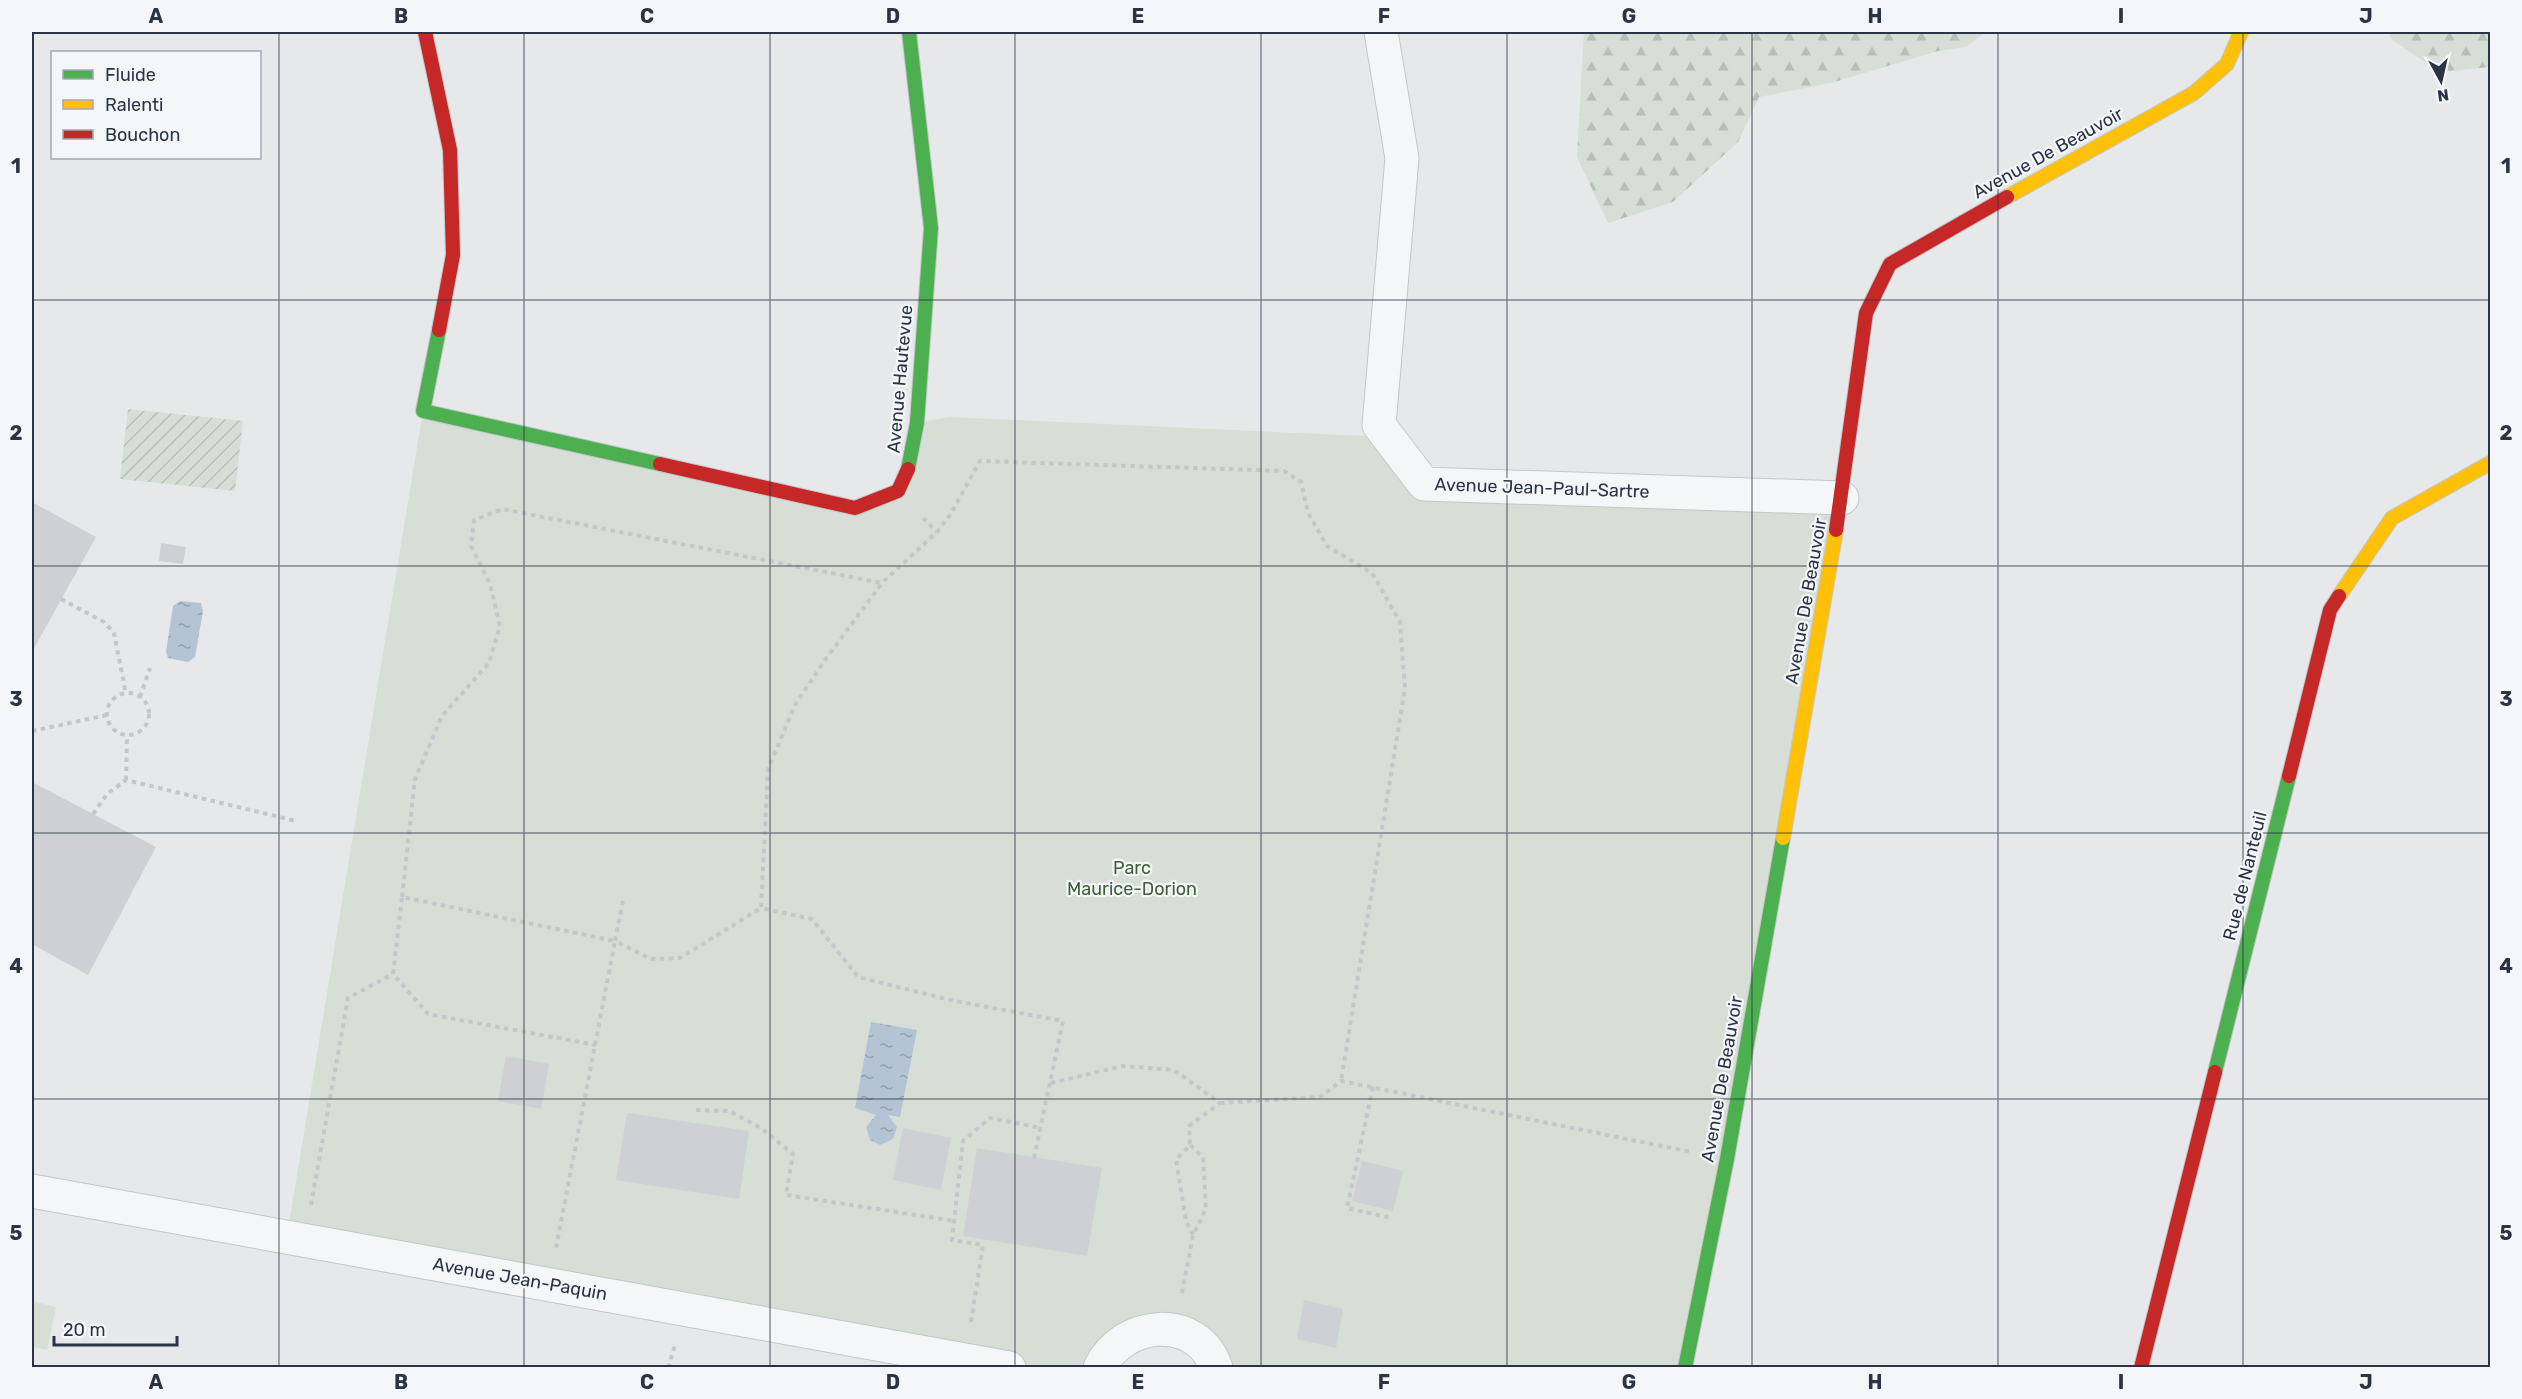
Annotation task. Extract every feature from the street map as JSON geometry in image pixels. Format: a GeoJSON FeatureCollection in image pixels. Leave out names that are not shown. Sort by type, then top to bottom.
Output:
{"type":"FeatureCollection","features":[{"type":"Feature","properties":{"kind":"street","name":"Avenue Hautevue"},"geometry":{"type":"LineString","coordinates":[[425,32],[450,150],[453,255],[423,411],[855,508],[898,491],[910,466],[917,423],[931,228],[909,32]]}},
{"type":"Feature","properties":{"kind":"street","name":"Avenue Jean-Paul-Sartre"},"geometry":{"type":"LineString","coordinates":[[1381,32],[1402,158],[1379,425],[1424,484],[1842,498]]}},
{"type":"Feature","properties":{"kind":"street","name":"Avenue De Beauvoir"},"geometry":{"type":"LineString","coordinates":[[1685,1368],[1727,1159],[1842,498],[1866,313],[1890,264],[2194,93],[2227,64],[2241,32]]}},
{"type":"Feature","properties":{"kind":"street","name":"Rue de Nanteuil"},"geometry":{"type":"LineString","coordinates":[[2141,1368],[2330,610],[2391,518],[2490,463]]}},
{"type":"Feature","properties":{"kind":"street","name":"Avenue Jean-Paquin"},"geometry":{"type":"LineString","coordinates":[[32,1191],[1009,1368]]}},
{"type":"Feature","properties":{"kind":"street"},"geometry":{"type":"LineString","coordinates":[[1100,1368],[1111,1348],[1131,1335],[1146,1330],[1177,1331],[1194,1340],[1208,1352],[1216,1368]]}},
{"type":"Feature","properties":{"kind":"path"},"geometry":{"type":"LineString","coordinates":[[761,908],[768,769],[795,705],[882,583],[938,532],[980,461],[1284,471],[1301,482],[1308,513],[1327,546],[1371,573],[1400,622],[1405,688],[1341,1081],[1320,1097],[1220,1102],[1189,1125],[1190,1145],[1203,1157],[1206,1209],[1193,1235],[1177,1331]]}},
{"type":"Feature","properties":{"kind":"path"},"geometry":{"type":"LineString","coordinates":[[596,1045],[428,1014],[393,974],[415,780],[442,716],[489,663],[501,626],[490,584],[471,546],[474,520],[502,509],[882,583]]}},
{"type":"Feature","properties":{"kind":"path"},"geometry":{"type":"LineString","coordinates":[[61,599],[104,622],[114,633],[126,694]]}},
{"type":"Feature","properties":{"kind":"path"},"geometry":{"type":"LineString","coordinates":[[140,697],[150,668]]}},
{"type":"Feature","properties":{"kind":"path"},"geometry":{"type":"LineString","coordinates":[[135,693],[140,697],[145,700],[150,715],[145,728],[137,734],[127,736],[112,729],[107,715],[110,702],[120,694],[135,693]]}},
{"type":"Feature","properties":{"kind":"path"},"geometry":{"type":"LineString","coordinates":[[32,731],[107,715]]}},
{"type":"Feature","properties":{"kind":"path"},"geometry":{"type":"LineString","coordinates":[[126,780],[127,736]]}},
{"type":"Feature","properties":{"kind":"path"},"geometry":{"type":"LineString","coordinates":[[93,814],[107,794],[126,780],[296,821]]}},
{"type":"Feature","properties":{"kind":"path"},"geometry":{"type":"LineString","coordinates":[[402,897],[615,941],[651,959],[680,958],[761,908],[812,919],[858,977],[950,1000],[1063,1021],[1034,1158]]}},
{"type":"Feature","properties":{"kind":"path"},"geometry":{"type":"LineString","coordinates":[[549,1284],[623,901]]}},
{"type":"Feature","properties":{"kind":"path"},"geometry":{"type":"LineString","coordinates":[[305,1240],[348,998],[393,974]]}},
{"type":"Feature","properties":{"kind":"path"},"geometry":{"type":"LineString","coordinates":[[1051,1083],[1123,1066],[1174,1070],[1220,1102]]}},
{"type":"Feature","properties":{"kind":"path"},"geometry":{"type":"LineString","coordinates":[[1341,1081],[1727,1159]]}},
{"type":"Feature","properties":{"kind":"path"},"geometry":{"type":"LineString","coordinates":[[1373,1087],[1347,1208],[1392,1218]]}},
{"type":"Feature","properties":{"kind":"path"},"geometry":{"type":"LineString","coordinates":[[696,1110],[729,1111],[761,1128],[793,1154],[786,1195],[955,1221]]}},
{"type":"Feature","properties":{"kind":"path"},"geometry":{"type":"LineString","coordinates":[[965,1360],[983,1245],[952,1240],[963,1141],[990,1118],[1041,1128]]}},
{"type":"Feature","properties":{"kind":"path"},"geometry":{"type":"LineString","coordinates":[[1190,1145],[1176,1160],[1186,1221],[1193,1235]]}},
{"type":"Feature","properties":{"kind":"green space"},"geometry":{"type":"Polygon","coordinates":[[[1584,32],[1986,32],[1966,47],[1938,51],[1831,83],[1759,97],[1738,142],[1673,202],[1608,223],[1577,157],[1584,32]]]}},
{"type":"Feature","properties":{"kind":"green space"},"geometry":{"type":"Polygon","coordinates":[[[2388,32],[2490,32],[2490,67],[2440,72],[2392,40],[2388,32]]]}},
{"type":"Feature","properties":{"kind":"green space"},"geometry":{"type":"Polygon","coordinates":[[[128,409],[243,421],[235,491],[120,479],[128,409]]]}},
{"type":"Feature","properties":{"kind":"green space","name":"Parc Maurice-Dorion"},"geometry":{"type":"Polygon","coordinates":[[[423,411],[855,508],[898,491],[917,423],[949,417],[1386,437],[1424,484],[1842,498],[1685,1367],[1216,1367],[1177,1331],[1100,1367],[1009,1367],[287,1236],[423,411]]]}},
{"type":"Feature","properties":{"kind":"green space"},"geometry":{"type":"Polygon","coordinates":[[[32,1301],[56,1307],[47,1350],[32,1347],[32,1301]]]}},
{"type":"Feature","properties":{"kind":"water"},"geometry":{"type":"Polygon","coordinates":[[[180,601],[201,603],[203,611],[195,657],[188,662],[168,658],[166,652],[173,606],[180,601]]]}},
{"type":"Feature","properties":{"kind":"water"},"geometry":{"type":"Polygon","coordinates":[[[871,1022],[917,1030],[900,1117],[888,1115],[897,1127],[893,1139],[880,1145],[870,1140],[866,1127],[876,1115],[855,1108],[871,1022]]]}},
{"type":"Feature","properties":{"kind":"building"},"geometry":{"type":"Polygon","coordinates":[[[32,502],[96,537],[32,652],[32,502]]]}},
{"type":"Feature","properties":{"kind":"building"},"geometry":{"type":"Polygon","coordinates":[[[161,543],[186,547],[183,564],[159,561],[161,543]]]}},
{"type":"Feature","properties":{"kind":"building"},"geometry":{"type":"Polygon","coordinates":[[[32,782],[156,847],[88,975],[32,944],[32,782]]]}},
{"type":"Feature","properties":{"kind":"building"},"geometry":{"type":"Polygon","coordinates":[[[506,1056],[549,1064],[541,1109],[498,1101],[506,1056]]]}},
{"type":"Feature","properties":{"kind":"building"},"geometry":{"type":"Polygon","coordinates":[[[627,1113],[749,1131],[739,1199],[616,1180],[627,1113]]]}},
{"type":"Feature","properties":{"kind":"building"},"geometry":{"type":"Polygon","coordinates":[[[903,1128],[951,1138],[941,1190],[893,1180],[903,1128]]]}},
{"type":"Feature","properties":{"kind":"building"},"geometry":{"type":"Polygon","coordinates":[[[977,1148],[1102,1168],[1087,1256],[963,1236],[977,1148]]]}},
{"type":"Feature","properties":{"kind":"building"},"geometry":{"type":"Polygon","coordinates":[[[1362,1161],[1403,1171],[1393,1211],[1352,1201],[1362,1161]]]}},
{"type":"Feature","properties":{"kind":"building"},"geometry":{"type":"Polygon","coordinates":[[[1304,1300],[1343,1309],[1336,1348],[1297,1339],[1304,1300]]]}},
{"type":"Feature","properties":{"kind":"traffic: fast"},"geometry":{"type":"LineString","coordinates":[[908,469],[917,423],[931,228],[909,32]]}},
{"type":"Feature","properties":{"kind":"traffic: fast"},"geometry":{"type":"LineString","coordinates":[[439,330],[423,411],[660,464]]}},
{"type":"Feature","properties":{"kind":"traffic: fast"},"geometry":{"type":"LineString","coordinates":[[2215,1072],[2289,776]]}},
{"type":"Feature","properties":{"kind":"traffic: fast"},"geometry":{"type":"LineString","coordinates":[[1685,1368],[1727,1159],[1783,838]]}},
{"type":"Feature","properties":{"kind":"traffic: slow"},"geometry":{"type":"LineString","coordinates":[[2007,197],[2194,93],[2227,64],[2241,32]]}},
{"type":"Feature","properties":{"kind":"traffic: slow"},"geometry":{"type":"LineString","coordinates":[[2339,596],[2392,518],[2490,463]]}},
{"type":"Feature","properties":{"kind":"traffic: slow"},"geometry":{"type":"LineString","coordinates":[[1783,838],[1836,530]]}},
{"type":"Feature","properties":{"kind":"traffic: jam"},"geometry":{"type":"LineString","coordinates":[[425,32],[450,150],[453,255],[439,330]]}},
{"type":"Feature","properties":{"kind":"traffic: jam"},"geometry":{"type":"LineString","coordinates":[[1836,530],[1866,313],[1890,264],[2007,197]]}},
{"type":"Feature","properties":{"kind":"traffic: jam"},"geometry":{"type":"LineString","coordinates":[[660,464],[855,508],[898,491],[908,469]]}},
{"type":"Feature","properties":{"kind":"traffic: jam"},"geometry":{"type":"LineString","coordinates":[[2289,776],[2330,610],[2339,596]]}},
{"type":"Feature","properties":{"kind":"traffic: jam"},"geometry":{"type":"LineString","coordinates":[[2141,1368],[2215,1072]]}}]}
